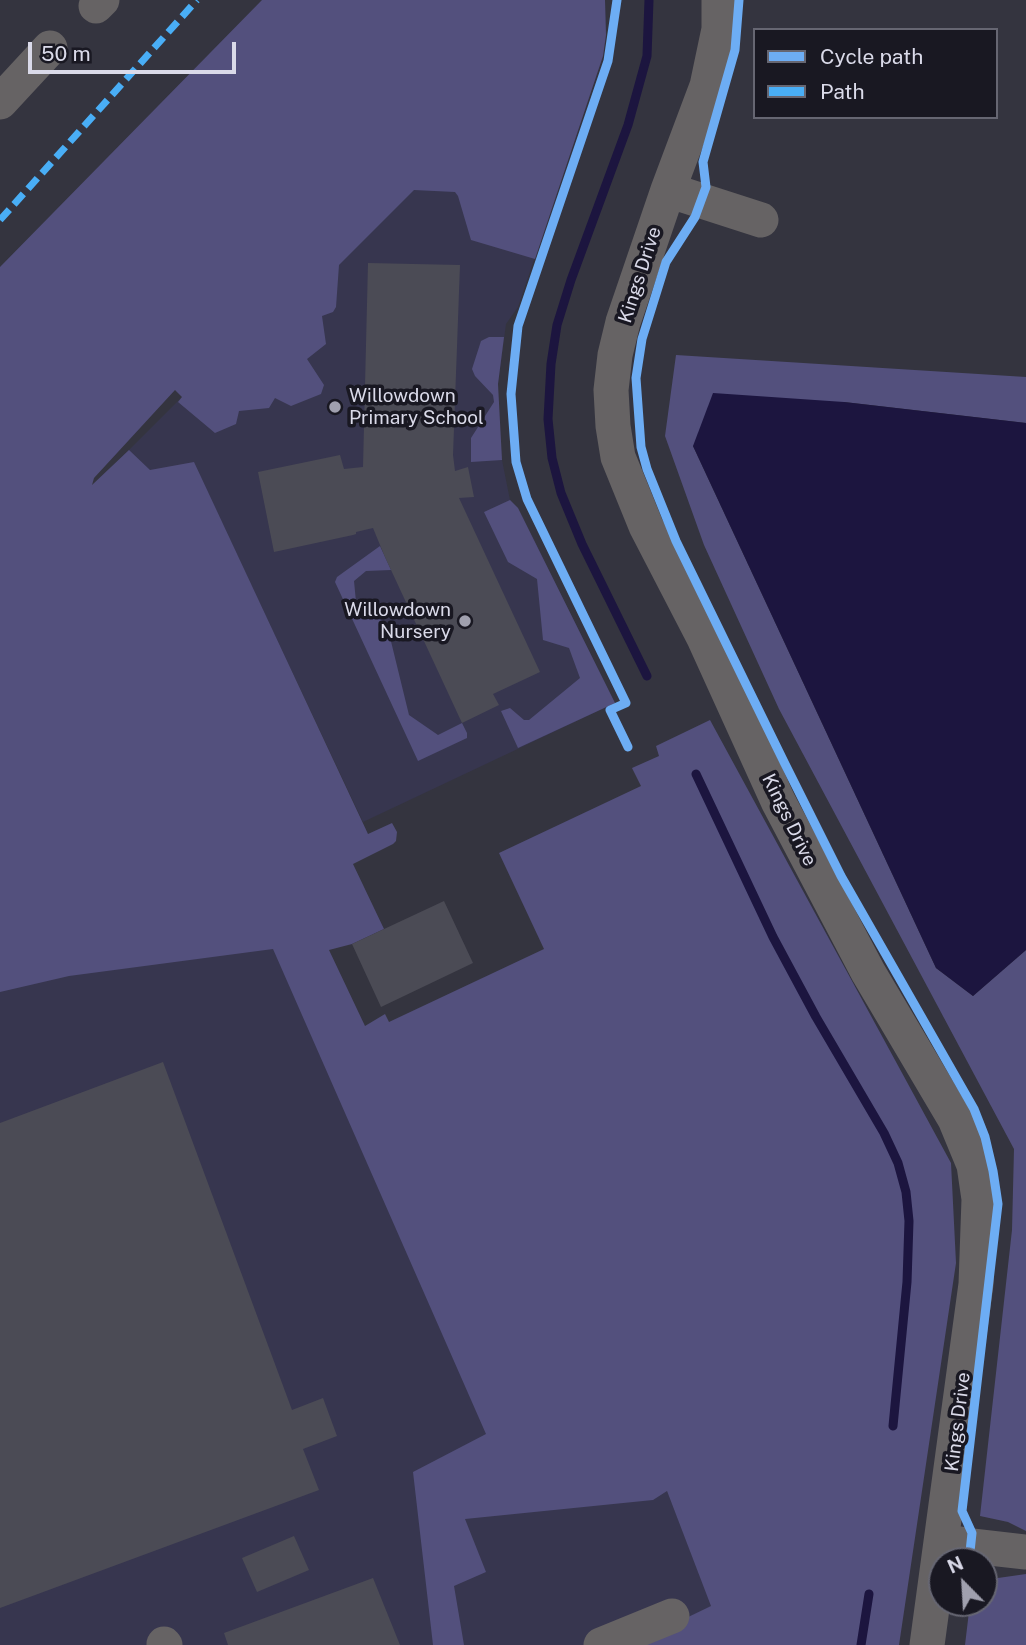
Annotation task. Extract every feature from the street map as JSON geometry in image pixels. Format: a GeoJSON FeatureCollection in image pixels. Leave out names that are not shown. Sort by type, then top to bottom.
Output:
{"type":"FeatureCollection","features":[{"type":"Feature","properties":{"kind":"street","name":"Kings Drive"},"geometry":{"type":"LineString","coordinates":[[719,0],[719,29],[707,86],[623,322],[615,355],[611,390],[613,426],[618,457],[646,526],[704,638],[784,813],[868,972],[956,1119],[974,1165],[979,1199],[976,1284],[927,1645]]}},
{"type":"Feature","properties":{"kind":"street"},"geometry":{"type":"LineString","coordinates":[[0,102],[50,48]]}},
{"type":"Feature","properties":{"kind":"street"},"geometry":{"type":"LineString","coordinates":[[668,190],[761,220]]}},
{"type":"Feature","properties":{"kind":"street"},"geometry":{"type":"LineString","coordinates":[[943,1541],[1026,1552]]}},
{"type":"Feature","properties":{"kind":"street"},"geometry":{"type":"LineString","coordinates":[[601,1645],[672,1616]]}},
{"type":"Feature","properties":{"kind":"shaded area"},"geometry":{"type":"Polygon","coordinates":[[[262,0],[605,0],[606,35],[603,56],[535,259],[471,240],[455,192],[414,190],[339,265],[336,307],[333,312],[322,316],[326,344],[307,359],[324,385],[321,394],[291,406],[275,398],[269,408],[239,411],[236,424],[215,433],[178,402],[182,397],[175,390],[94,478],[92,485],[129,450],[150,470],[194,462],[368,834],[392,823],[397,832],[393,844],[353,864],[384,929],[352,944],[329,950],[365,1026],[385,1014],[389,1022],[544,949],[499,853],[641,786],[632,768],[659,756],[656,746],[710,720],[951,1163],[956,1263],[899,1645],[630,1645],[711,1606],[667,1491],[653,1500],[465,1519],[486,1572],[454,1586],[464,1645],[433,1645],[413,1472],[486,1434],[273,949],[69,976],[0,992],[0,267],[262,0]]]}},
{"type":"Feature","properties":{"kind":"shaded area","name":"Willowdown Primary School"},"geometry":{"type":"Polygon","coordinates":[[[605,0],[606,35],[603,56],[518,307],[506,324],[498,384],[498,412],[502,460],[510,500],[518,508],[615,703],[363,822],[205,487],[92,487],[366,213],[605,0]]]}},
{"type":"Feature","properties":{"kind":"shaded area"},"geometry":{"type":"Polygon","coordinates":[[[489,337],[504,337],[498,384],[502,460],[471,462],[471,438],[494,402],[493,395],[472,369],[481,341],[489,337]]]}},
{"type":"Feature","properties":{"kind":"shaded area"},"geometry":{"type":"Polygon","coordinates":[[[676,355],[1026,377],[1026,423],[844,402],[693,446],[936,968],[973,996],[1026,950],[1026,1531],[1008,1522],[980,1516],[1012,1230],[1014,1149],[779,709],[704,545],[665,436],[676,355]]]}},
{"type":"Feature","properties":{"kind":"shaded area"},"geometry":{"type":"Polygon","coordinates":[[[713,393],[844,402],[1026,423],[1026,950],[973,996],[936,968],[693,446],[713,393]]]}},
{"type":"Feature","properties":{"kind":"shaded area"},"geometry":{"type":"Polygon","coordinates":[[[510,500],[518,508],[615,703],[518,748],[501,711],[510,708],[524,720],[529,720],[580,678],[569,648],[543,640],[537,579],[508,562],[484,512],[510,500]]]}},
{"type":"Feature","properties":{"kind":"shaded area"},"geometry":{"type":"Polygon","coordinates":[[[380,546],[391,570],[366,571],[354,581],[357,612],[384,621],[387,625],[409,715],[438,735],[462,723],[467,733],[467,738],[418,761],[335,582],[337,577],[380,546]]]}},
{"type":"Feature","properties":{"kind":"shaded area"},"geometry":{"type":"Polygon","coordinates":[[[258,871],[667,1491],[712,1606],[630,1645],[0,1645],[0,967],[258,871]]]}},
{"type":"Feature","properties":{"kind":"shaded area"},"geometry":{"type":"Polygon","coordinates":[[[1026,1574],[1026,1645],[965,1645],[968,1617],[998,1617],[998,1578],[1026,1574]]]}},
{"type":"Feature","properties":{"kind":"building"},"geometry":{"type":"Polygon","coordinates":[[[368,263],[460,265],[453,455],[455,471],[468,467],[474,497],[459,498],[540,672],[493,694],[499,705],[462,723],[373,528],[274,552],[258,472],[340,455],[344,469],[363,467],[368,263]]]}},
{"type":"Feature","properties":{"kind":"building"},"geometry":{"type":"Polygon","coordinates":[[[444,901],[473,963],[381,1007],[352,944],[444,901]]]}},
{"type":"Feature","properties":{"kind":"building"},"geometry":{"type":"Polygon","coordinates":[[[163,1062],[292,1410],[323,1398],[337,1436],[303,1449],[319,1490],[0,1608],[0,1123],[163,1062]]]}},
{"type":"Feature","properties":{"kind":"building"},"geometry":{"type":"Polygon","coordinates":[[[294,1536],[309,1570],[257,1592],[242,1558],[294,1536]]]}},
{"type":"Feature","properties":{"kind":"building"},"geometry":{"type":"Polygon","coordinates":[[[373,1578],[400,1645],[228,1645],[224,1633],[373,1578]]]}},
{"type":"Feature","properties":{"kind":"waterway"},"geometry":{"type":"LineString","coordinates":[[647,676],[582,544],[561,493],[552,458],[548,419],[551,364],[557,325],[628,125],[647,56],[649,0]]}},
{"type":"Feature","properties":{"kind":"waterway"},"geometry":{"type":"LineString","coordinates":[[696,774],[773,937],[884,1133],[898,1163],[906,1192],[909,1221],[907,1282],[893,1426]]}},
{"type":"Feature","properties":{"kind":"waterway"},"geometry":{"type":"LineString","coordinates":[[861,1645],[869,1594]]}},
{"type":"Feature","properties":{"kind":"marked path"},"geometry":{"type":"LineString","coordinates":[[0,220],[197,0]]}},
{"type":"Feature","properties":{"kind":"cycle path"},"geometry":{"type":"LineString","coordinates":[[617,0],[608,61],[518,326],[511,394],[516,462],[527,499],[626,703],[610,710],[628,747]]}},
{"type":"Feature","properties":{"kind":"cycle path"},"geometry":{"type":"LineString","coordinates":[[739,0],[735,50],[703,162],[706,187],[695,217],[666,262],[642,339],[636,378],[641,447],[676,541],[785,764],[841,876],[974,1109],[985,1137],[998,1204],[962,1511],[972,1533],[970,1547]]}},
{"type":"Feature","properties":{"kind":"place","name":"Willowdown Primary School"},"geometry":{"type":"Point","coordinates":[335,407]}},
{"type":"Feature","properties":{"kind":"place","name":"Willowdown Nursery"},"geometry":{"type":"Point","coordinates":[465,621]}}]}
